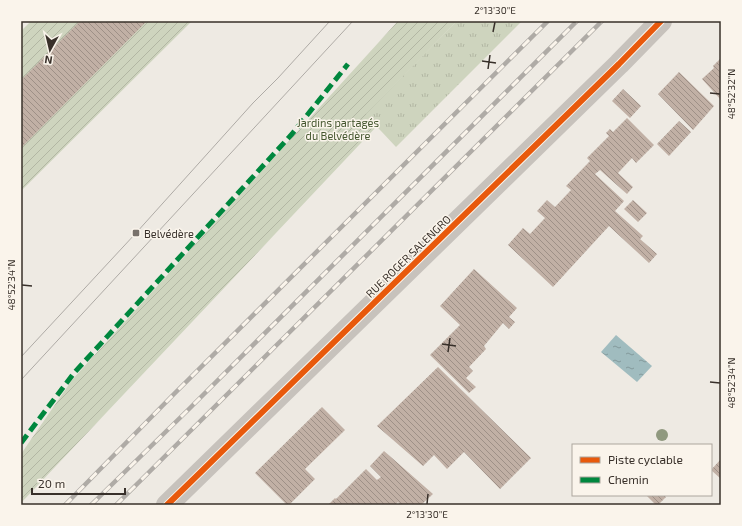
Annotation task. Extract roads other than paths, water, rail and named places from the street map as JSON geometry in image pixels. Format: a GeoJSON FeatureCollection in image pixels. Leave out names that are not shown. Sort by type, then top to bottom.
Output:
{"type":"FeatureCollection","features":[{"type":"Feature","properties":{"kind":"street","name":"RUE ROGER SALENGRO"},"geometry":{"type":"LineString","coordinates":[[167,505],[602,81],[661,21]]}},
{"type":"Feature","properties":{"kind":"water"},"geometry":{"type":"Polygon","coordinates":[[[616,335],[652,366],[637,382],[601,352],[616,335]]]}},
{"type":"Feature","properties":{"kind":"tram line"},"geometry":{"type":"LineString","coordinates":[[21,357],[330,21]]}},
{"type":"Feature","properties":{"kind":"tram line"},"geometry":{"type":"LineString","coordinates":[[21,380],[353,21]]}},
{"type":"Feature","properties":{"kind":"railway"},"geometry":{"type":"LineString","coordinates":[[65,505],[174,394],[548,21]]}},
{"type":"Feature","properties":{"kind":"railway"},"geometry":{"type":"LineString","coordinates":[[91,505],[577,21]]}},
{"type":"Feature","properties":{"kind":"railway"},"geometry":{"type":"LineString","coordinates":[[116,505],[602,21]]}},
{"type":"Feature","properties":{"kind":"place","name":"Belvédère"},"geometry":{"type":"Point","coordinates":[136,233]}},
{"type":"Feature","properties":{"kind":"park label","name":"Jardins partagés du Belvédère"},"geometry":{"type":"Point","coordinates":[338,128]}}]}
